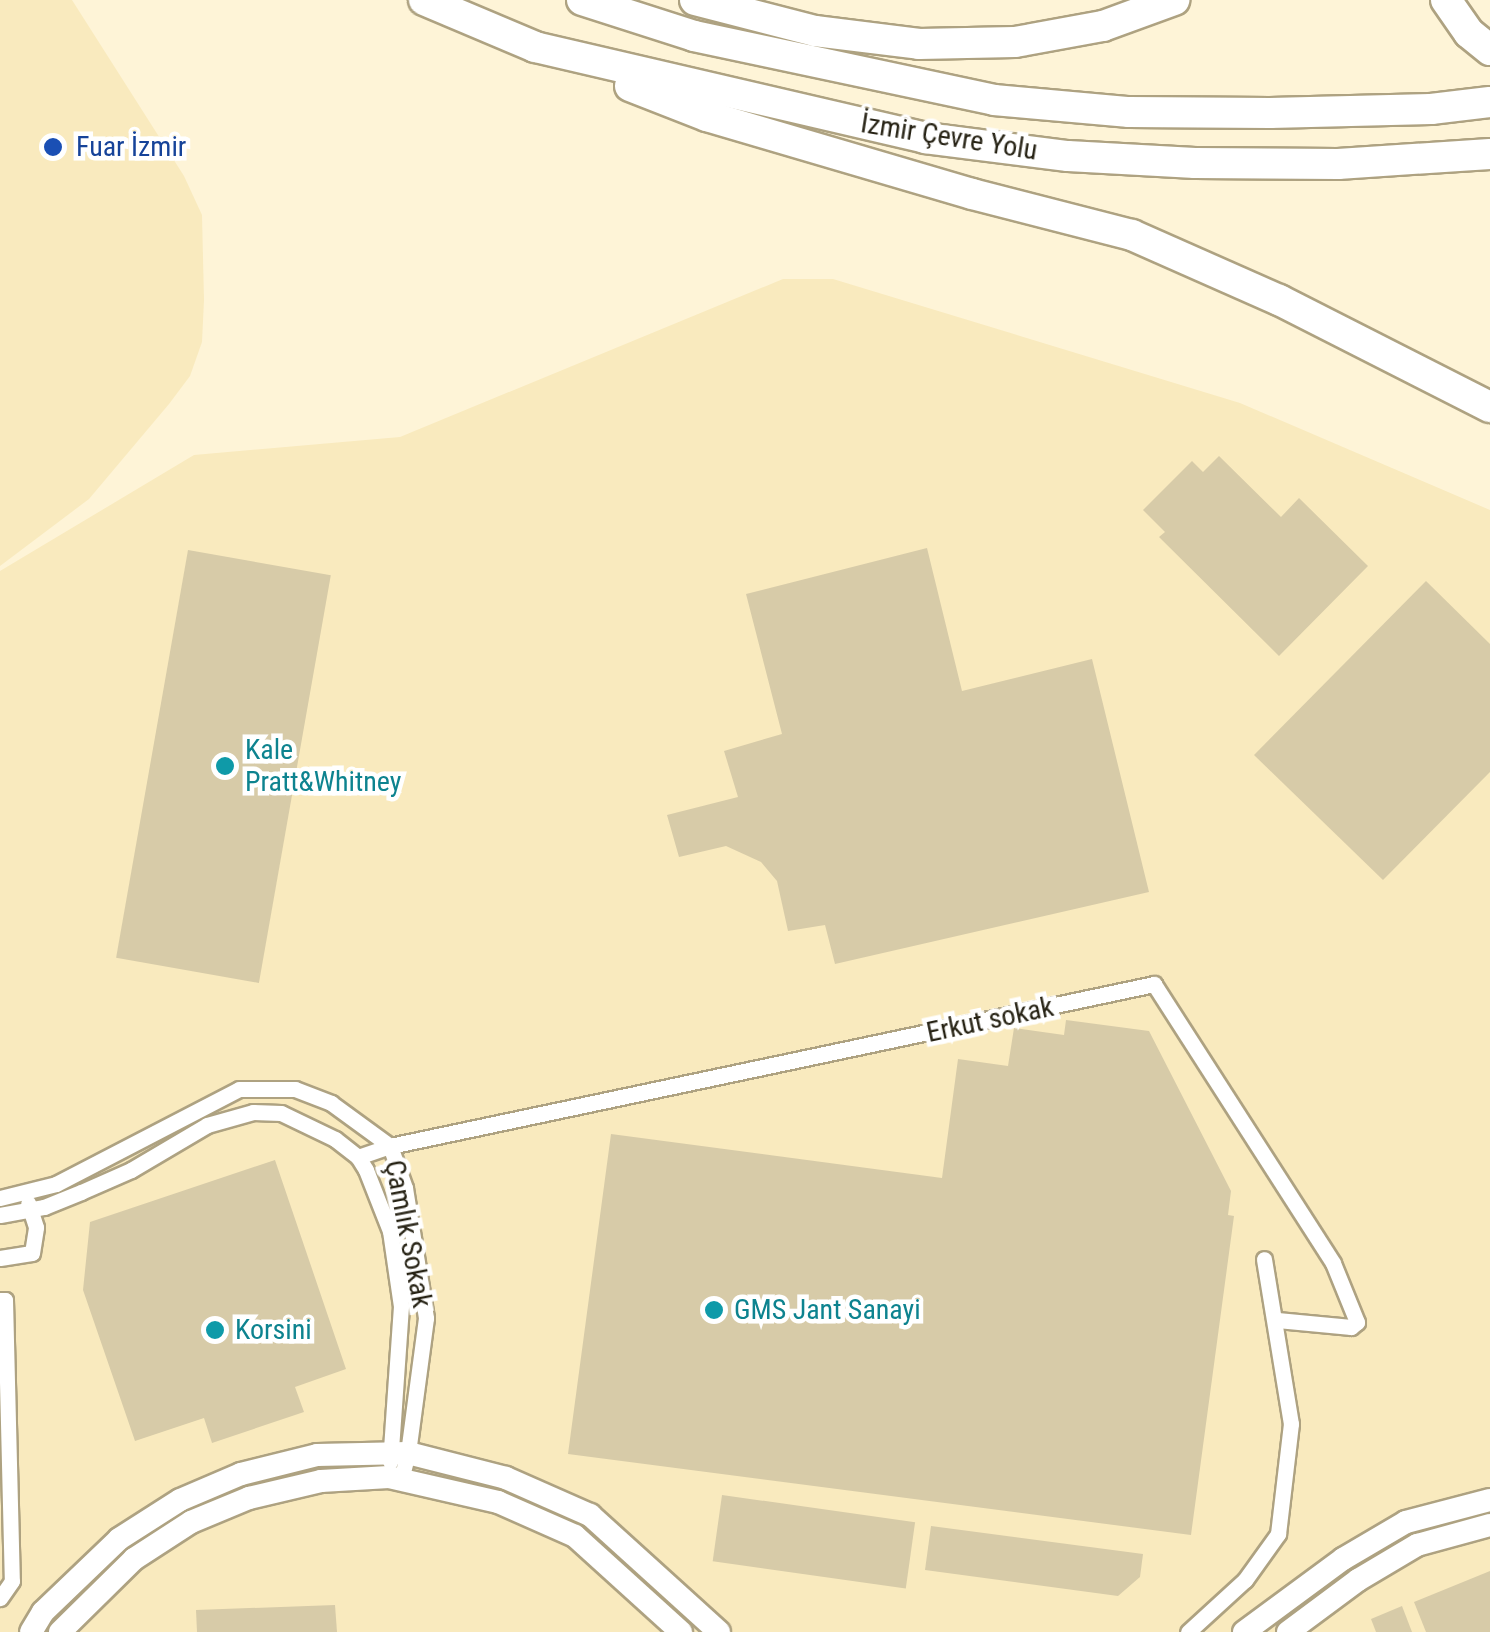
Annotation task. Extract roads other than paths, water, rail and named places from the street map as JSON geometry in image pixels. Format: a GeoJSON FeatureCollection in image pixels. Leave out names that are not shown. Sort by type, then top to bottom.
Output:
{"type":"FeatureCollection","features":[{"type":"Feature","properties":{"kind":"highway","name":"İzmir Çevre Yolu"},"geometry":{"type":"LineString","coordinates":[[424,0],[535,48],[925,138],[1068,156],[1338,164],[1490,154]]}},
{"type":"Feature","properties":{"kind":"highway","name":"İzmir Çevre Yolu"},"geometry":{"type":"LineString","coordinates":[[582,0],[694,36],[994,100],[1129,112],[1252,113],[1431,110],[1490,102]]}},
{"type":"Feature","properties":{"kind":"highway"},"geometry":{"type":"LineString","coordinates":[[695,0],[815,30],[919,44],[1015,42],[1102,26],[1174,0]]}},
{"type":"Feature","properties":{"kind":"highway"},"geometry":{"type":"LineString","coordinates":[[1446,0],[1469,33],[1490,50]]}},
{"type":"Feature","properties":{"kind":"highway"},"geometry":{"type":"LineString","coordinates":[[535,48],[706,116],[972,194],[1132,234],[1279,300],[1490,407]]}},
{"type":"Feature","properties":{"kind":"street","name":"Erkut sokak"},"geometry":{"type":"LineString","coordinates":[[358,1157],[390,1146],[1154,984],[1333,1263],[1357,1322],[1351,1328],[1276,1320]]}},
{"type":"Feature","properties":{"kind":"street","name":"Çamlık Sokak"},"geometry":{"type":"LineString","coordinates":[[0,1198],[56,1184],[239,1088],[295,1089],[332,1104],[390,1146],[405,1188],[426,1318],[397,1466]]}},
{"type":"Feature","properties":{"kind":"street","name":"Çamlık Sokak"},"geometry":{"type":"LineString","coordinates":[[0,1215],[31,1210],[131,1170],[207,1124],[253,1112],[281,1114],[308,1123],[358,1157],[390,1232],[401,1306],[397,1466]]}},
{"type":"Feature","properties":{"kind":"street"},"geometry":{"type":"LineString","coordinates":[[0,1258],[32,1253],[36,1244],[31,1210],[24,1194]]}},
{"type":"Feature","properties":{"kind":"street"},"geometry":{"type":"LineString","coordinates":[[1188,1632],[1245,1580],[1278,1534],[1290,1424],[1264,1258]]}},
{"type":"Feature","properties":{"kind":"street"},"geometry":{"type":"LineString","coordinates":[[0,1300],[5,1300],[4,1437],[12,1581],[0,1598]]}},
{"type":"Feature","properties":{"kind":"street"},"geometry":{"type":"LineString","coordinates":[[32,1632],[42,1612],[119,1539],[180,1500],[241,1474],[318,1456],[506,1478],[590,1516],[719,1632]]}},
{"type":"Feature","properties":{"kind":"street"},"geometry":{"type":"LineString","coordinates":[[60,1632],[134,1559],[191,1522],[248,1498],[397,1466],[498,1502],[575,1536],[680,1632]]}},
{"type":"Feature","properties":{"kind":"street"},"geometry":{"type":"LineString","coordinates":[[1244,1632],[1344,1560],[1406,1522],[1490,1500]]}},
{"type":"Feature","properties":{"kind":"street"},"geometry":{"type":"LineString","coordinates":[[1288,1632],[1358,1580],[1416,1545],[1490,1525]]}},
{"type":"Feature","properties":{"kind":"place","name":"Fuar İzmir"},"geometry":{"type":"Point","coordinates":[53,147]}},
{"type":"Feature","properties":{"kind":"place","name":"Kale Pratt&Whitney"},"geometry":{"type":"Point","coordinates":[225,766]}},
{"type":"Feature","properties":{"kind":"place","name":"GMS Jant Sanayi"},"geometry":{"type":"Point","coordinates":[714,1310]}},
{"type":"Feature","properties":{"kind":"place","name":"Korsini"},"geometry":{"type":"Point","coordinates":[215,1330]}}]}
